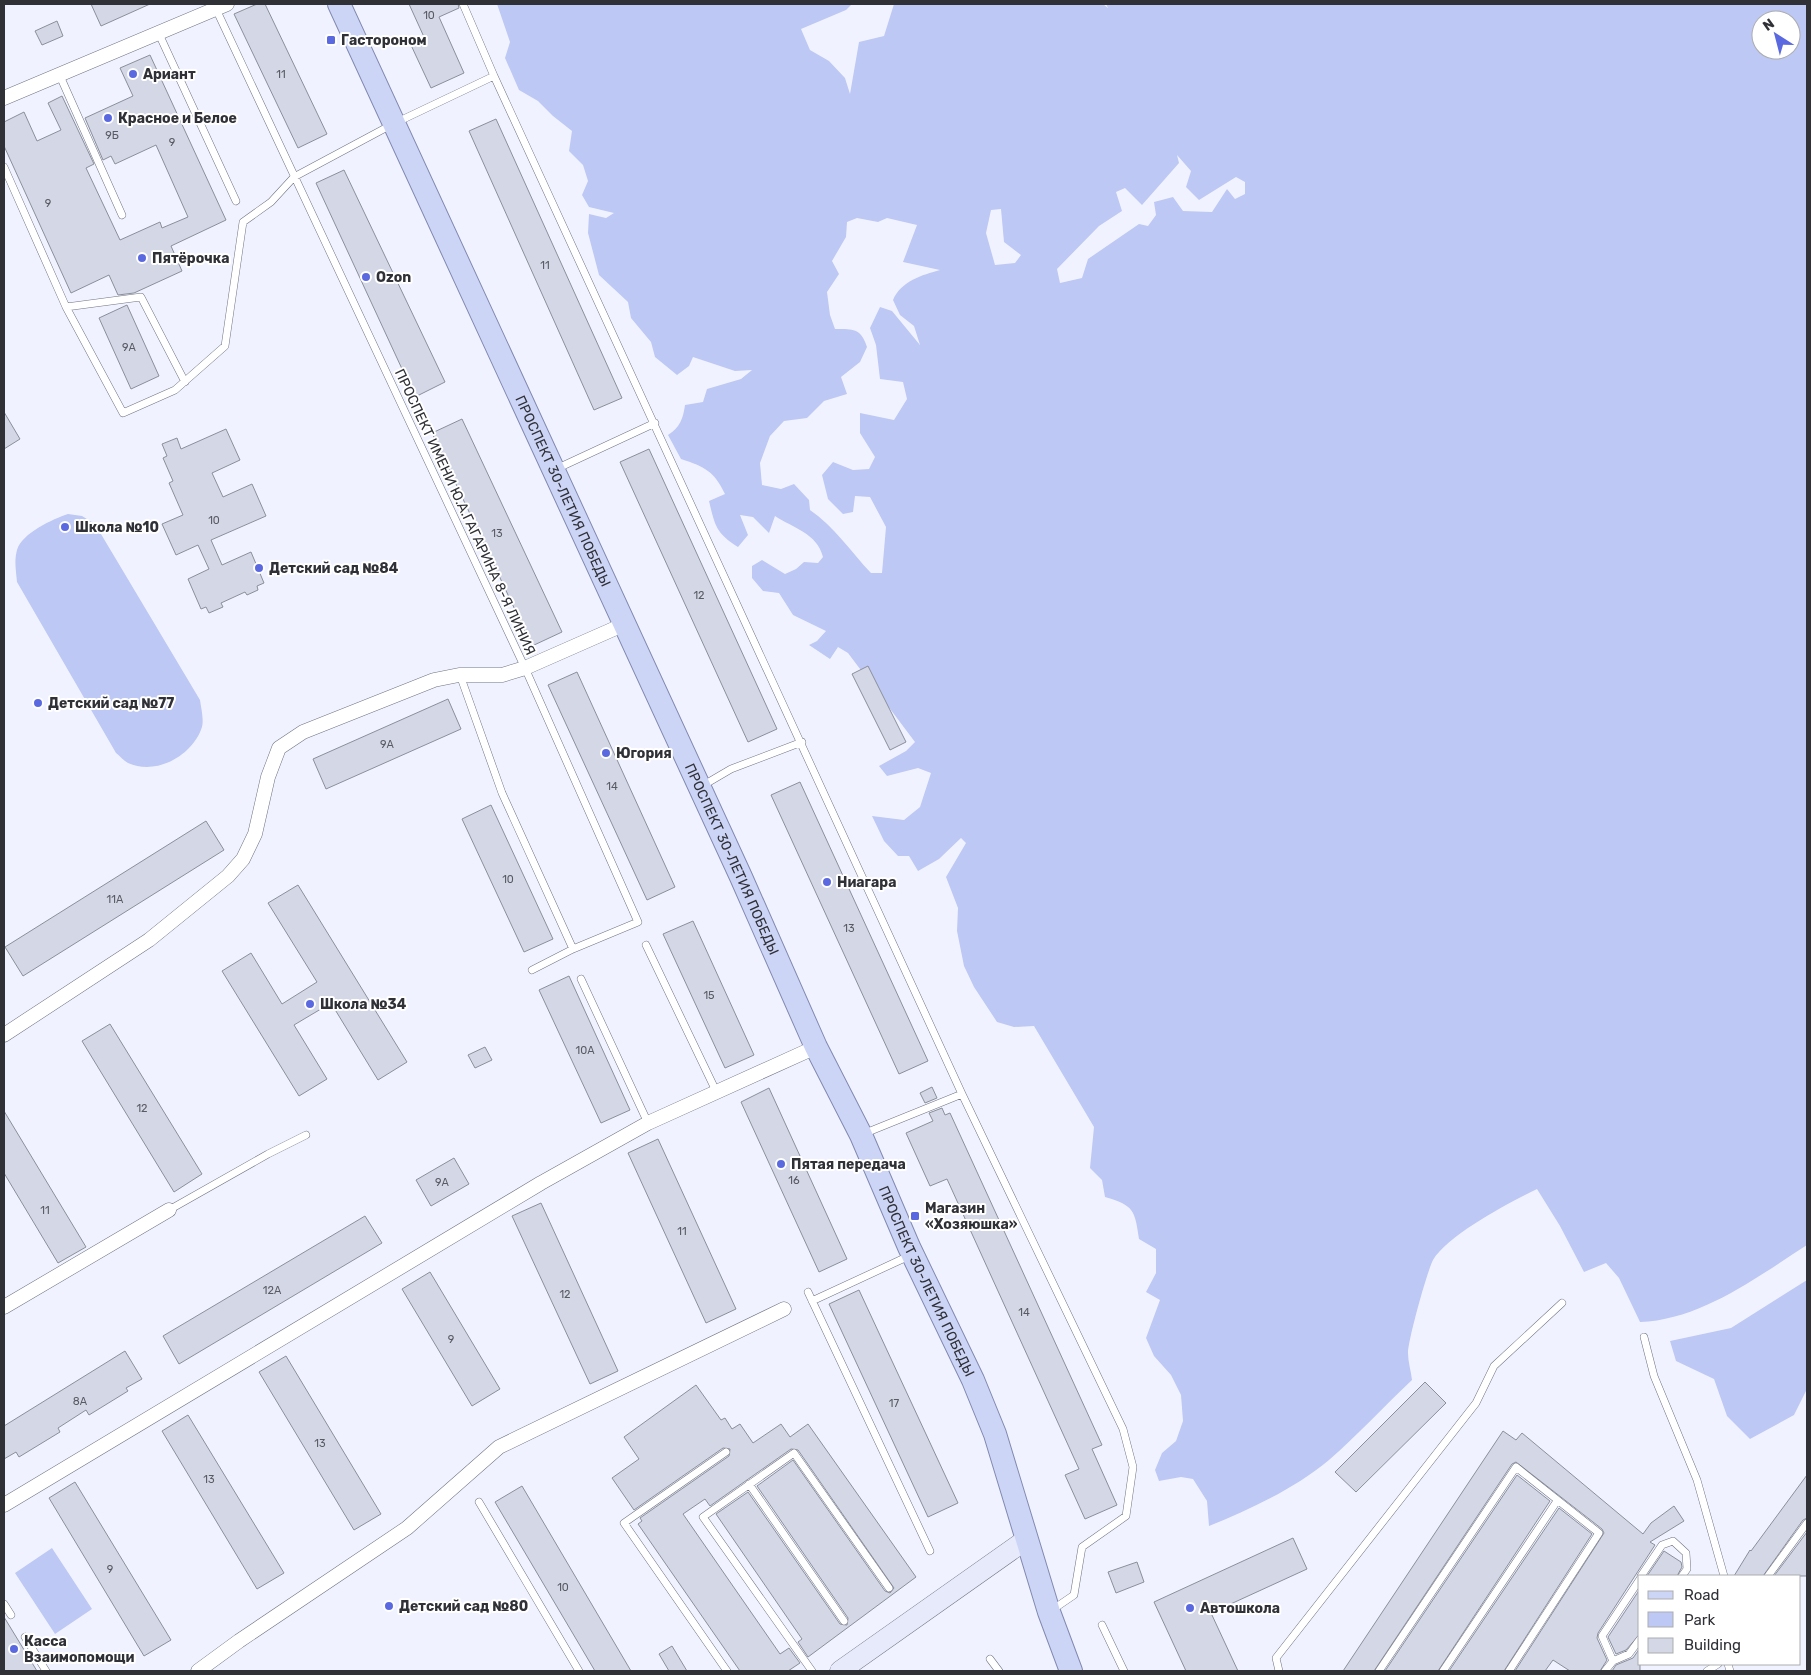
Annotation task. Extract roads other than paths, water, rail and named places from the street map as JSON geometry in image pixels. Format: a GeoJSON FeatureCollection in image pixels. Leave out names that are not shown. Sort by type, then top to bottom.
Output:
{"type":"FeatureCollection","features":[{"type":"Feature","properties":{"kind":"main road","name":"ПРОСПЕКТ 30-ЛЕТИЯ ПОБЕДЫ"},"geometry":{"type":"LineString","coordinates":[[339,4],[555,470],[816,1047],[861,1135],[913,1255],[972,1380],[995,1434],[1048,1612],[1070,1671]]}},
{"type":"Feature","properties":{"kind":"street"},"geometry":{"type":"LineString","coordinates":[[4,98],[60,76],[222,6]]}},
{"type":"Feature","properties":{"kind":"street"},"geometry":{"type":"LineString","coordinates":[[4,1035],[148,940],[228,876],[243,859],[255,834],[268,777],[279,748],[312,729],[434,680],[459,675],[502,675],[525,668],[625,624]]}},
{"type":"Feature","properties":{"kind":"street"},"geometry":{"type":"LineString","coordinates":[[4,1505],[513,1199],[648,1124],[716,1091],[816,1047]]}},
{"type":"Feature","properties":{"kind":"street"},"geometry":{"type":"LineString","coordinates":[[4,1307],[169,1210]]}},
{"type":"Feature","properties":{"kind":"street"},"geometry":{"type":"LineString","coordinates":[[200,1671],[407,1528],[499,1447],[784,1309]]}},
{"type":"Feature","properties":{"kind":"street"},"geometry":{"type":"LineString","coordinates":[[840,1671],[1027,1539]]}},
{"type":"Feature","properties":{"kind":"lane"},"geometry":{"type":"LineString","coordinates":[[463,4],[494,76],[802,742],[962,1094],[1123,1430],[1133,1467],[1126,1516],[1082,1547],[1074,1595],[1048,1612]]}},
{"type":"Feature","properties":{"kind":"lane","name":"ПРОСПЕКТ ИМЕНИ Ю.А.ГАГАРИНА 8-Я ЛИНИЯ"},"geometry":{"type":"LineString","coordinates":[[222,6],[294,177],[525,668],[638,922],[573,949],[532,970]]}},
{"type":"Feature","properties":{"kind":"lane"},"geometry":{"type":"LineString","coordinates":[[159,34],[236,201]]}},
{"type":"Feature","properties":{"kind":"lane"},"geometry":{"type":"LineString","coordinates":[[60,76],[122,215]]}},
{"type":"Feature","properties":{"kind":"lane"},"geometry":{"type":"LineString","coordinates":[[4,167],[66,306],[123,413],[175,390],[225,346],[243,222],[271,202],[294,177],[393,124],[494,76]]}},
{"type":"Feature","properties":{"kind":"lane"},"geometry":{"type":"LineString","coordinates":[[66,306],[140,297],[185,382]]}},
{"type":"Feature","properties":{"kind":"lane"},"geometry":{"type":"LineString","coordinates":[[555,470],[655,423]]}},
{"type":"Feature","properties":{"kind":"lane"},"geometry":{"type":"LineString","coordinates":[[459,675],[502,793],[573,949]]}},
{"type":"Feature","properties":{"kind":"lane"},"geometry":{"type":"LineString","coordinates":[[700,788],[731,769],[802,742]]}},
{"type":"Feature","properties":{"kind":"lane"},"geometry":{"type":"LineString","coordinates":[[646,945],[716,1091]]}},
{"type":"Feature","properties":{"kind":"lane"},"geometry":{"type":"LineString","coordinates":[[581,979],[648,1124]]}},
{"type":"Feature","properties":{"kind":"lane"},"geometry":{"type":"LineString","coordinates":[[861,1135],[962,1094]]}},
{"type":"Feature","properties":{"kind":"lane"},"geometry":{"type":"LineString","coordinates":[[169,1210],[268,1154],[306,1135]]}},
{"type":"Feature","properties":{"kind":"lane"},"geometry":{"type":"LineString","coordinates":[[812,1301],[913,1255]]}},
{"type":"Feature","properties":{"kind":"lane"},"geometry":{"type":"LineString","coordinates":[[808,1292],[930,1552]]}},
{"type":"Feature","properties":{"kind":"lane"},"geometry":{"type":"LineString","coordinates":[[1279,1671],[1276,1658],[1476,1403],[1494,1366],[1562,1302]]}},
{"type":"Feature","properties":{"kind":"lane"},"geometry":{"type":"LineString","coordinates":[[1644,1336],[1654,1376],[1697,1480],[1724,1575]]}},
{"type":"Feature","properties":{"kind":"lane"},"geometry":{"type":"LineString","coordinates":[[726,1452],[624,1523],[727,1671]]}},
{"type":"Feature","properties":{"kind":"lane"},"geometry":{"type":"LineString","coordinates":[[812,1671],[704,1517],[794,1453],[889,1588]]}},
{"type":"Feature","properties":{"kind":"lane"},"geometry":{"type":"LineString","coordinates":[[1379,1671],[1516,1467],[1599,1533],[1509,1671]]}},
{"type":"Feature","properties":{"kind":"lane"},"geometry":{"type":"LineString","coordinates":[[749,1484],[844,1621]]}},
{"type":"Feature","properties":{"kind":"lane"},"geometry":{"type":"LineString","coordinates":[[1443,1671],[1557,1501]]}},
{"type":"Feature","properties":{"kind":"lane"},"geometry":{"type":"LineString","coordinates":[[479,1502],[579,1671]]}},
{"type":"Feature","properties":{"kind":"lane"},"geometry":{"type":"LineString","coordinates":[[1769,1575],[1807,1523]]}},
{"type":"Feature","properties":{"kind":"lane"},"geometry":{"type":"LineString","coordinates":[[1643,1575],[1662,1546],[1673,1541],[1686,1553],[1687,1569],[1683,1575]]}},
{"type":"Feature","properties":{"kind":"lane"},"geometry":{"type":"LineString","coordinates":[[1613,1661],[1602,1636],[1638,1582]]}},
{"type":"Feature","properties":{"kind":"lane"},"geometry":{"type":"LineString","coordinates":[[4,1604],[11,1615]]}},
{"type":"Feature","properties":{"kind":"lane"},"geometry":{"type":"LineString","coordinates":[[1102,1626],[1124,1671]]}},
{"type":"Feature","properties":{"kind":"lane"},"geometry":{"type":"LineString","coordinates":[[25,1637],[46,1671]]}},
{"type":"Feature","properties":{"kind":"lane"},"geometry":{"type":"LineString","coordinates":[[1605,1671],[1613,1661],[1629,1654],[1638,1642]]}},
{"type":"Feature","properties":{"kind":"lane"},"geometry":{"type":"LineString","coordinates":[[990,1659],[999,1671]]}},
{"type":"Feature","properties":{"kind":"place","name":"Гастороном"},"geometry":{"type":"Point","coordinates":[331,40]}},
{"type":"Feature","properties":{"kind":"place","name":"Ариант"},"geometry":{"type":"Point","coordinates":[133,74]}},
{"type":"Feature","properties":{"kind":"place","name":"Красное и Белое"},"geometry":{"type":"Point","coordinates":[108,118]}},
{"type":"Feature","properties":{"kind":"place","name":"Пятёрочка"},"geometry":{"type":"Point","coordinates":[142,258]}},
{"type":"Feature","properties":{"kind":"place","name":"Ozon"},"geometry":{"type":"Point","coordinates":[366,277]}},
{"type":"Feature","properties":{"kind":"place","name":"Школа №10"},"geometry":{"type":"Point","coordinates":[65,527]}},
{"type":"Feature","properties":{"kind":"place","name":"Детский сад №84"},"geometry":{"type":"Point","coordinates":[259,568]}},
{"type":"Feature","properties":{"kind":"place","name":"Детский сад №77"},"geometry":{"type":"Point","coordinates":[38,703]}},
{"type":"Feature","properties":{"kind":"place","name":"Югория"},"geometry":{"type":"Point","coordinates":[606,753]}},
{"type":"Feature","properties":{"kind":"place","name":"Ниагара"},"geometry":{"type":"Point","coordinates":[827,882]}},
{"type":"Feature","properties":{"kind":"place","name":"Школа №34"},"geometry":{"type":"Point","coordinates":[310,1004]}},
{"type":"Feature","properties":{"kind":"place","name":"Пятая передача"},"geometry":{"type":"Point","coordinates":[781,1164]}},
{"type":"Feature","properties":{"kind":"place","name":"Магазин «Хозяюшка»"},"geometry":{"type":"Point","coordinates":[915,1216]}},
{"type":"Feature","properties":{"kind":"place","name":"Детский сад №80"},"geometry":{"type":"Point","coordinates":[389,1606]}},
{"type":"Feature","properties":{"kind":"place","name":"Автошкола"},"geometry":{"type":"Point","coordinates":[1190,1608]}},
{"type":"Feature","properties":{"kind":"place","name":"Касса Взаимопомощи"},"geometry":{"type":"Point","coordinates":[14,1649]}}]}
